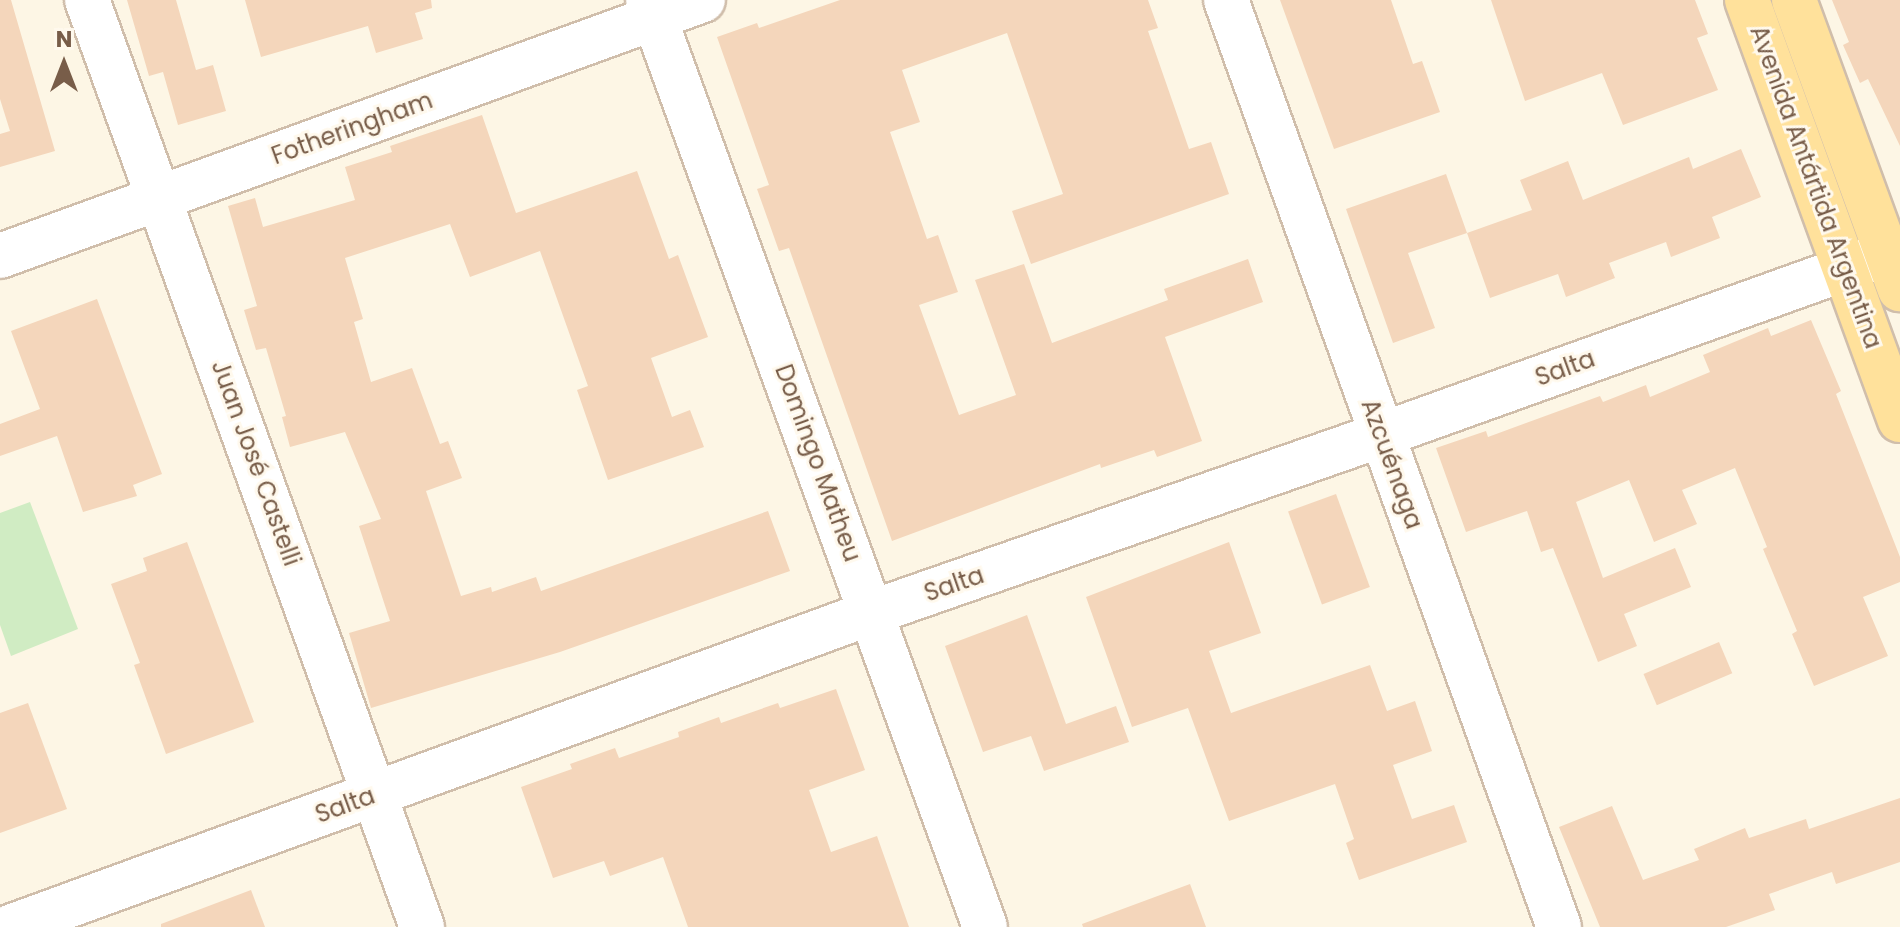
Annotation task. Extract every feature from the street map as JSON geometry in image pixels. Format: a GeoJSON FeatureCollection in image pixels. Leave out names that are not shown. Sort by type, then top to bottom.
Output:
{"type":"FeatureCollection","features":[{"type":"Feature","properties":{"kind":"main road","name":"Avenida Antártida Argentina"},"geometry":{"type":"LineString","coordinates":[[1747,0],[1900,420]]}},
{"type":"Feature","properties":{"kind":"main road","name":"Avenida Antártida Argentina"},"geometry":{"type":"LineString","coordinates":[[1794,0],[1896,264]]}},
{"type":"Feature","properties":{"kind":"street","name":"Juan José Castelli"},"geometry":{"type":"LineString","coordinates":[[87,0],[377,794],[422,927]]}},
{"type":"Feature","properties":{"kind":"street","name":"Fotheringham"},"geometry":{"type":"LineString","coordinates":[[0,256],[160,198],[652,9],[703,0]]}},
{"type":"Feature","properties":{"kind":"street","name":"Azcuénaga"},"geometry":{"type":"LineString","coordinates":[[1226,0],[1559,927]]}},
{"type":"Feature","properties":{"kind":"street","name":"Domingo Matheu"},"geometry":{"type":"LineString","coordinates":[[652,9],[985,927]]}},
{"type":"Feature","properties":{"kind":"street","name":"Salta"},"geometry":{"type":"LineString","coordinates":[[10,927],[873,612],[1381,435],[1845,266],[1896,264]]}},
{"type":"Feature","properties":{"kind":"green space"},"geometry":{"type":"Polygon","coordinates":[[[30,502],[78,629],[11,656],[0,625],[0,513],[30,502]]]}},
{"type":"Feature","properties":{"kind":"building"},"geometry":{"type":"Polygon","coordinates":[[[0,0],[11,0],[55,151],[0,167],[0,134],[10,131],[0,99],[0,0]]]}},
{"type":"Feature","properties":{"kind":"building"},"geometry":{"type":"Polygon","coordinates":[[[127,0],[176,0],[196,70],[213,65],[226,111],[178,125],[163,72],[149,76],[127,0]]]}},
{"type":"Feature","properties":{"kind":"building"},"geometry":{"type":"Polygon","coordinates":[[[245,0],[431,0],[432,8],[415,13],[423,39],[376,53],[368,26],[261,57],[245,0]]]}},
{"type":"Feature","properties":{"kind":"building"},"geometry":{"type":"Polygon","coordinates":[[[840,0],[1148,0],[1158,28],[1148,31],[1189,149],[1211,142],[1229,194],[1031,264],[1012,211],[1063,194],[1007,33],[902,70],[920,122],[890,132],[927,239],[938,235],[958,292],[919,305],[959,415],[1016,395],[975,280],[1024,264],[1052,343],[1168,300],[1164,289],[1248,259],[1263,302],[1165,337],[1202,441],[1157,457],[1154,450],[1101,468],[1100,464],[892,541],[789,248],[779,251],[757,189],[769,185],[717,37],[757,23],[759,28],[840,0]]]}},
{"type":"Feature","properties":{"kind":"building"},"geometry":{"type":"Polygon","coordinates":[[[1280,0],[1391,0],[1413,64],[1422,61],[1440,112],[1334,149],[1280,0]]]}},
{"type":"Feature","properties":{"kind":"building"},"geometry":{"type":"Polygon","coordinates":[[[1491,0],[1695,0],[1708,34],[1697,38],[1718,90],[1623,125],[1602,73],[1525,101],[1491,0]]]}},
{"type":"Feature","properties":{"kind":"building"},"geometry":{"type":"Polygon","coordinates":[[[1832,0],[1900,0],[1900,146],[1868,79],[1860,83],[1843,45],[1849,42],[1832,0]]]}},
{"type":"Feature","properties":{"kind":"building"},"geometry":{"type":"Polygon","coordinates":[[[482,115],[516,213],[637,171],[669,259],[678,255],[708,337],[651,358],[672,417],[690,410],[704,447],[608,480],[577,390],[588,386],[540,251],[470,277],[450,224],[345,258],[363,319],[354,322],[371,382],[412,368],[440,444],[448,441],[462,478],[426,491],[461,596],[491,587],[492,592],[536,577],[541,591],[768,511],[790,571],[560,652],[371,708],[349,633],[390,621],[359,526],[381,519],[345,432],[290,447],[282,417],[286,416],[266,348],[256,350],[244,310],[257,306],[228,206],[255,198],[263,227],[355,200],[345,167],[392,152],[390,146],[482,115]]]}},
{"type":"Feature","properties":{"kind":"building"},"geometry":{"type":"Polygon","coordinates":[[[1741,149],[1761,197],[1712,217],[1720,238],[1671,257],[1666,242],[1609,263],[1615,278],[1566,297],[1558,274],[1490,298],[1467,233],[1532,210],[1520,180],[1568,161],[1583,200],[1689,157],[1693,169],[1741,149]]]}},
{"type":"Feature","properties":{"kind":"building"},"geometry":{"type":"Polygon","coordinates":[[[1446,174],[1467,233],[1408,253],[1435,328],[1393,343],[1346,209],[1446,174]]]}},
{"type":"Feature","properties":{"kind":"building"},"geometry":{"type":"Polygon","coordinates":[[[97,299],[162,474],[133,485],[137,496],[83,512],[57,436],[0,456],[0,424],[40,409],[11,331],[97,299]]]}},
{"type":"Feature","properties":{"kind":"building"},"geometry":{"type":"Polygon","coordinates":[[[1811,320],[1841,391],[1836,394],[1900,557],[1900,582],[1863,597],[1888,656],[1814,686],[1792,634],[1797,631],[1763,549],[1767,547],[1735,468],[1682,490],[1697,524],[1654,542],[1629,480],[1576,502],[1603,578],[1675,548],[1691,587],[1624,614],[1637,646],[1598,662],[1553,548],[1541,552],[1527,511],[1466,532],[1436,448],[1486,431],[1488,437],[1600,396],[1603,402],[1646,385],[1650,397],[1710,372],[1703,355],[1768,328],[1771,336],[1811,320]]]}},
{"type":"Feature","properties":{"kind":"building"},"geometry":{"type":"Polygon","coordinates":[[[1336,494],[1370,587],[1322,604],[1288,511],[1336,494]]]}},
{"type":"Feature","properties":{"kind":"building"},"geometry":{"type":"Polygon","coordinates":[[[187,542],[254,722],[166,754],[134,665],[140,663],[111,584],[147,571],[143,558],[187,542]]]}},
{"type":"Feature","properties":{"kind":"building"},"geometry":{"type":"Polygon","coordinates":[[[1229,542],[1261,633],[1209,651],[1231,713],[1370,665],[1387,711],[1415,701],[1432,751],[1393,765],[1412,819],[1454,805],[1467,842],[1359,880],[1346,843],[1354,839],[1335,784],[1229,821],[1188,708],[1132,727],[1086,597],[1229,542]]]}},
{"type":"Feature","properties":{"kind":"building"},"geometry":{"type":"Polygon","coordinates":[[[1027,615],[1066,724],[1116,706],[1129,742],[1044,771],[1031,736],[983,752],[945,646],[1027,615]]]}},
{"type":"Feature","properties":{"kind":"building"},"geometry":{"type":"Polygon","coordinates":[[[1719,642],[1732,673],[1657,705],[1644,674],[1719,642]]]}},
{"type":"Feature","properties":{"kind":"building"},"geometry":{"type":"Polygon","coordinates":[[[836,689],[865,770],[809,790],[831,852],[877,836],[909,927],[688,927],[663,857],[610,876],[604,861],[553,878],[521,787],[572,769],[570,764],[615,748],[619,758],[679,737],[678,732],[719,717],[721,723],[778,703],[780,708],[836,689]]]}},
{"type":"Feature","properties":{"kind":"building"},"geometry":{"type":"Polygon","coordinates":[[[28,703],[67,809],[0,833],[0,713],[28,703]]]}},
{"type":"Feature","properties":{"kind":"building"},"geometry":{"type":"Polygon","coordinates":[[[1900,798],[1900,862],[1836,884],[1832,872],[1769,894],[1775,910],[1726,927],[1600,927],[1559,827],[1612,806],[1643,880],[1699,860],[1694,849],[1745,828],[1749,838],[1806,819],[1809,829],[1900,798]]]}},
{"type":"Feature","properties":{"kind":"building"},"geometry":{"type":"Polygon","coordinates":[[[1190,884],[1206,927],[1083,927],[1082,924],[1190,884]]]}},
{"type":"Feature","properties":{"kind":"building"},"geometry":{"type":"Polygon","coordinates":[[[251,890],[265,927],[161,927],[161,924],[251,890]]]}}]}
